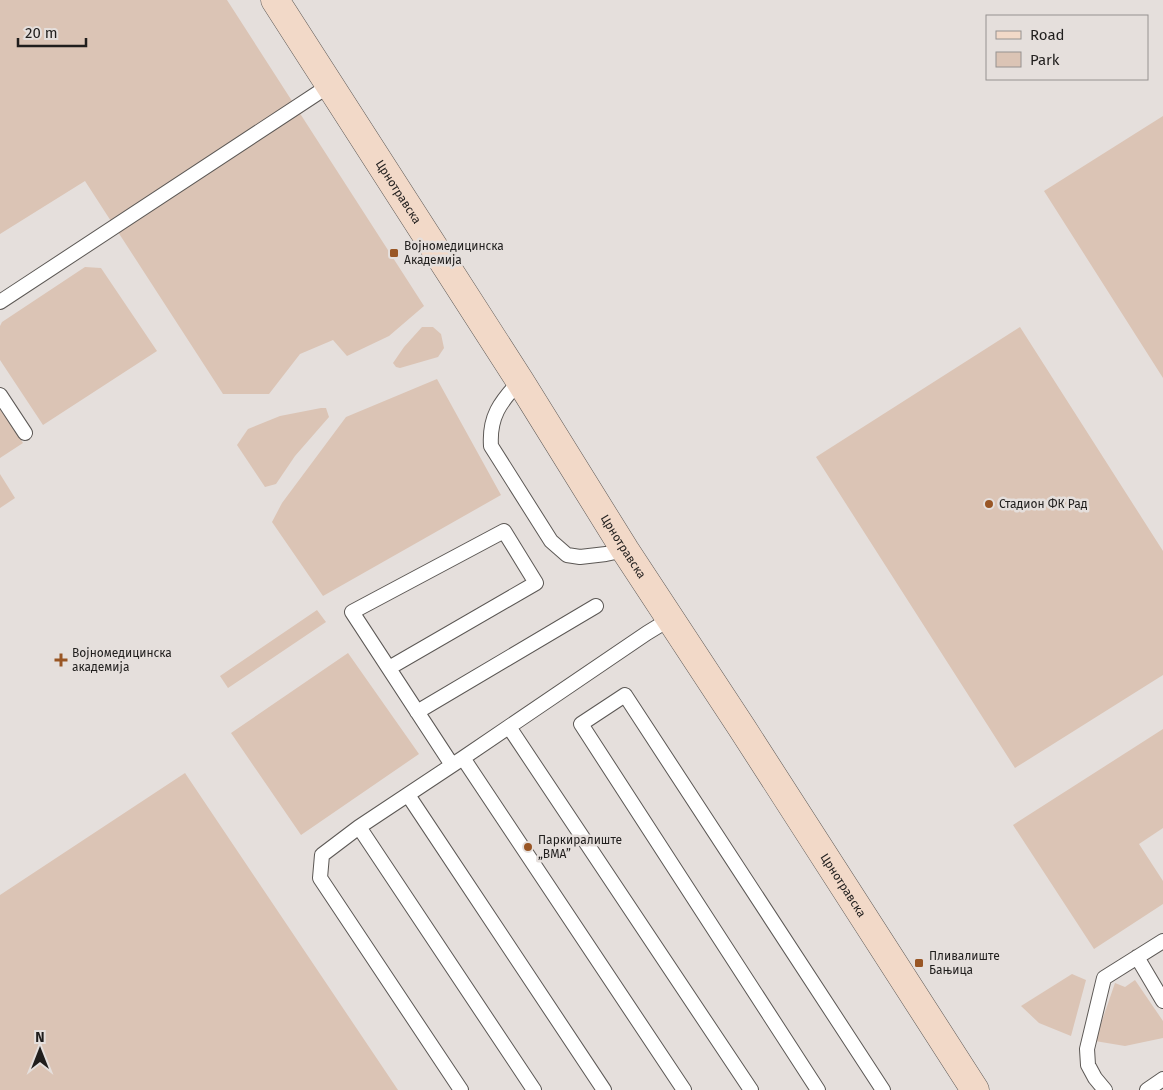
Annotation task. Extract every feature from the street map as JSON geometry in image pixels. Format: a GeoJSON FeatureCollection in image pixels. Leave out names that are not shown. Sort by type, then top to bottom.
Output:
{"type":"FeatureCollection","features":[{"type":"Feature","properties":{"kind":"main road","name":"Црнотравска"},"geometry":{"type":"LineString","coordinates":[[275,0],[520,381],[625,550],[748,736],[975,1090]]}},
{"type":"Feature","properties":{"kind":"lane"},"geometry":{"type":"LineString","coordinates":[[0,302],[330,85]]}},
{"type":"Feature","properties":{"kind":"lane"},"geometry":{"type":"LineString","coordinates":[[520,381],[505,397],[494,418],[490,433],[491,446],[550,541],[568,555],[580,557],[625,550]]}},
{"type":"Feature","properties":{"kind":"lane"},"geometry":{"type":"LineString","coordinates":[[0,395],[25,433]]}},
{"type":"Feature","properties":{"kind":"lane"},"geometry":{"type":"LineString","coordinates":[[388,668],[536,583],[504,530],[352,612],[388,668],[417,712],[458,762],[684,1090]]}},
{"type":"Feature","properties":{"kind":"lane"},"geometry":{"type":"LineString","coordinates":[[417,712],[596,606]]}},
{"type":"Feature","properties":{"kind":"lane"},"geometry":{"type":"LineString","coordinates":[[461,1090],[320,878],[322,855],[359,827],[670,619]]}},
{"type":"Feature","properties":{"kind":"lane"},"geometry":{"type":"LineString","coordinates":[[818,1090],[581,724],[625,695],[883,1090]]}},
{"type":"Feature","properties":{"kind":"lane"},"geometry":{"type":"LineString","coordinates":[[509,727],[751,1090]]}},
{"type":"Feature","properties":{"kind":"lane"},"geometry":{"type":"LineString","coordinates":[[408,795],[604,1090]]}},
{"type":"Feature","properties":{"kind":"lane"},"geometry":{"type":"LineString","coordinates":[[359,827],[534,1090]]}},
{"type":"Feature","properties":{"kind":"lane"},"geometry":{"type":"LineString","coordinates":[[1105,1090],[1095,1078],[1088,1065],[1087,1049],[1104,978],[1163,941]]}},
{"type":"Feature","properties":{"kind":"lane"},"geometry":{"type":"LineString","coordinates":[[1137,957],[1163,1001]]}},
{"type":"Feature","properties":{"kind":"lane"},"geometry":{"type":"LineString","coordinates":[[1147,1090],[1163,1080]]}},
{"type":"Feature","properties":{"kind":"green space"},"geometry":{"type":"Polygon","coordinates":[[[0,0],[227,0],[424,306],[389,336],[347,356],[333,340],[300,354],[269,394],[223,394],[85,181],[0,234],[0,0]]]}},
{"type":"Feature","properties":{"kind":"green space"},"geometry":{"type":"Polygon","coordinates":[[[1163,116],[1163,378],[1044,191],[1163,116]]]}},
{"type":"Feature","properties":{"kind":"green space"},"geometry":{"type":"Polygon","coordinates":[[[85,267],[101,268],[157,351],[43,425],[0,360],[0,326],[2,322],[85,267]]]}},
{"type":"Feature","properties":{"kind":"green space"},"geometry":{"type":"Polygon","coordinates":[[[422,327],[433,327],[441,334],[444,348],[438,357],[400,368],[396,367],[393,363],[422,327]]]}},
{"type":"Feature","properties":{"kind":"green space","name":"Стадион ФК Рад"},"geometry":{"type":"Polygon","coordinates":[[[1020,327],[1163,551],[1163,675],[1015,768],[816,457],[1020,327]]]}},
{"type":"Feature","properties":{"kind":"green space"},"geometry":{"type":"Polygon","coordinates":[[[437,379],[501,495],[323,596],[272,522],[282,503],[346,417],[437,379]]]}},
{"type":"Feature","properties":{"kind":"green space"},"geometry":{"type":"Polygon","coordinates":[[[326,408],[329,417],[295,456],[276,484],[265,487],[237,445],[248,429],[280,416],[326,408]]]}},
{"type":"Feature","properties":{"kind":"green space"},"geometry":{"type":"Polygon","coordinates":[[[0,409],[23,443],[0,458],[0,409]]]}},
{"type":"Feature","properties":{"kind":"green space"},"geometry":{"type":"Polygon","coordinates":[[[0,474],[15,498],[0,508],[0,474]]]}},
{"type":"Feature","properties":{"kind":"green space"},"geometry":{"type":"Polygon","coordinates":[[[317,610],[326,622],[228,688],[220,676],[317,610]]]}},
{"type":"Feature","properties":{"kind":"green space"},"geometry":{"type":"Polygon","coordinates":[[[348,653],[419,754],[301,835],[231,733],[348,653]]]}},
{"type":"Feature","properties":{"kind":"green space"},"geometry":{"type":"Polygon","coordinates":[[[1163,729],[1163,828],[1139,844],[1163,881],[1163,904],[1094,949],[1013,825],[1163,729]]]}},
{"type":"Feature","properties":{"kind":"green space"},"geometry":{"type":"Polygon","coordinates":[[[185,773],[398,1090],[0,1090],[0,895],[185,773]]]}},
{"type":"Feature","properties":{"kind":"green space"},"geometry":{"type":"Polygon","coordinates":[[[1072,974],[1086,980],[1071,1036],[1039,1023],[1021,1006],[1072,974]]]}},
{"type":"Feature","properties":{"kind":"green space"},"geometry":{"type":"Polygon","coordinates":[[[1135,980],[1163,1021],[1163,1038],[1125,1046],[1095,1041],[1115,983],[1125,987],[1135,980]]]}},
{"type":"Feature","properties":{"kind":"place","name":"Војномедицинска Академија"},"geometry":{"type":"Point","coordinates":[394,253]}},
{"type":"Feature","properties":{"kind":"place","name":"Стадион ФК Рад"},"geometry":{"type":"Point","coordinates":[989,504]}},
{"type":"Feature","properties":{"kind":"place","name":"Војномедицинска академија"},"geometry":{"type":"Point","coordinates":[61,660]}},
{"type":"Feature","properties":{"kind":"place","name":"Паркиралиште „ВМА”"},"geometry":{"type":"Point","coordinates":[528,847]}},
{"type":"Feature","properties":{"kind":"place","name":"Пливалиште Бањица"},"geometry":{"type":"Point","coordinates":[919,963]}}]}
